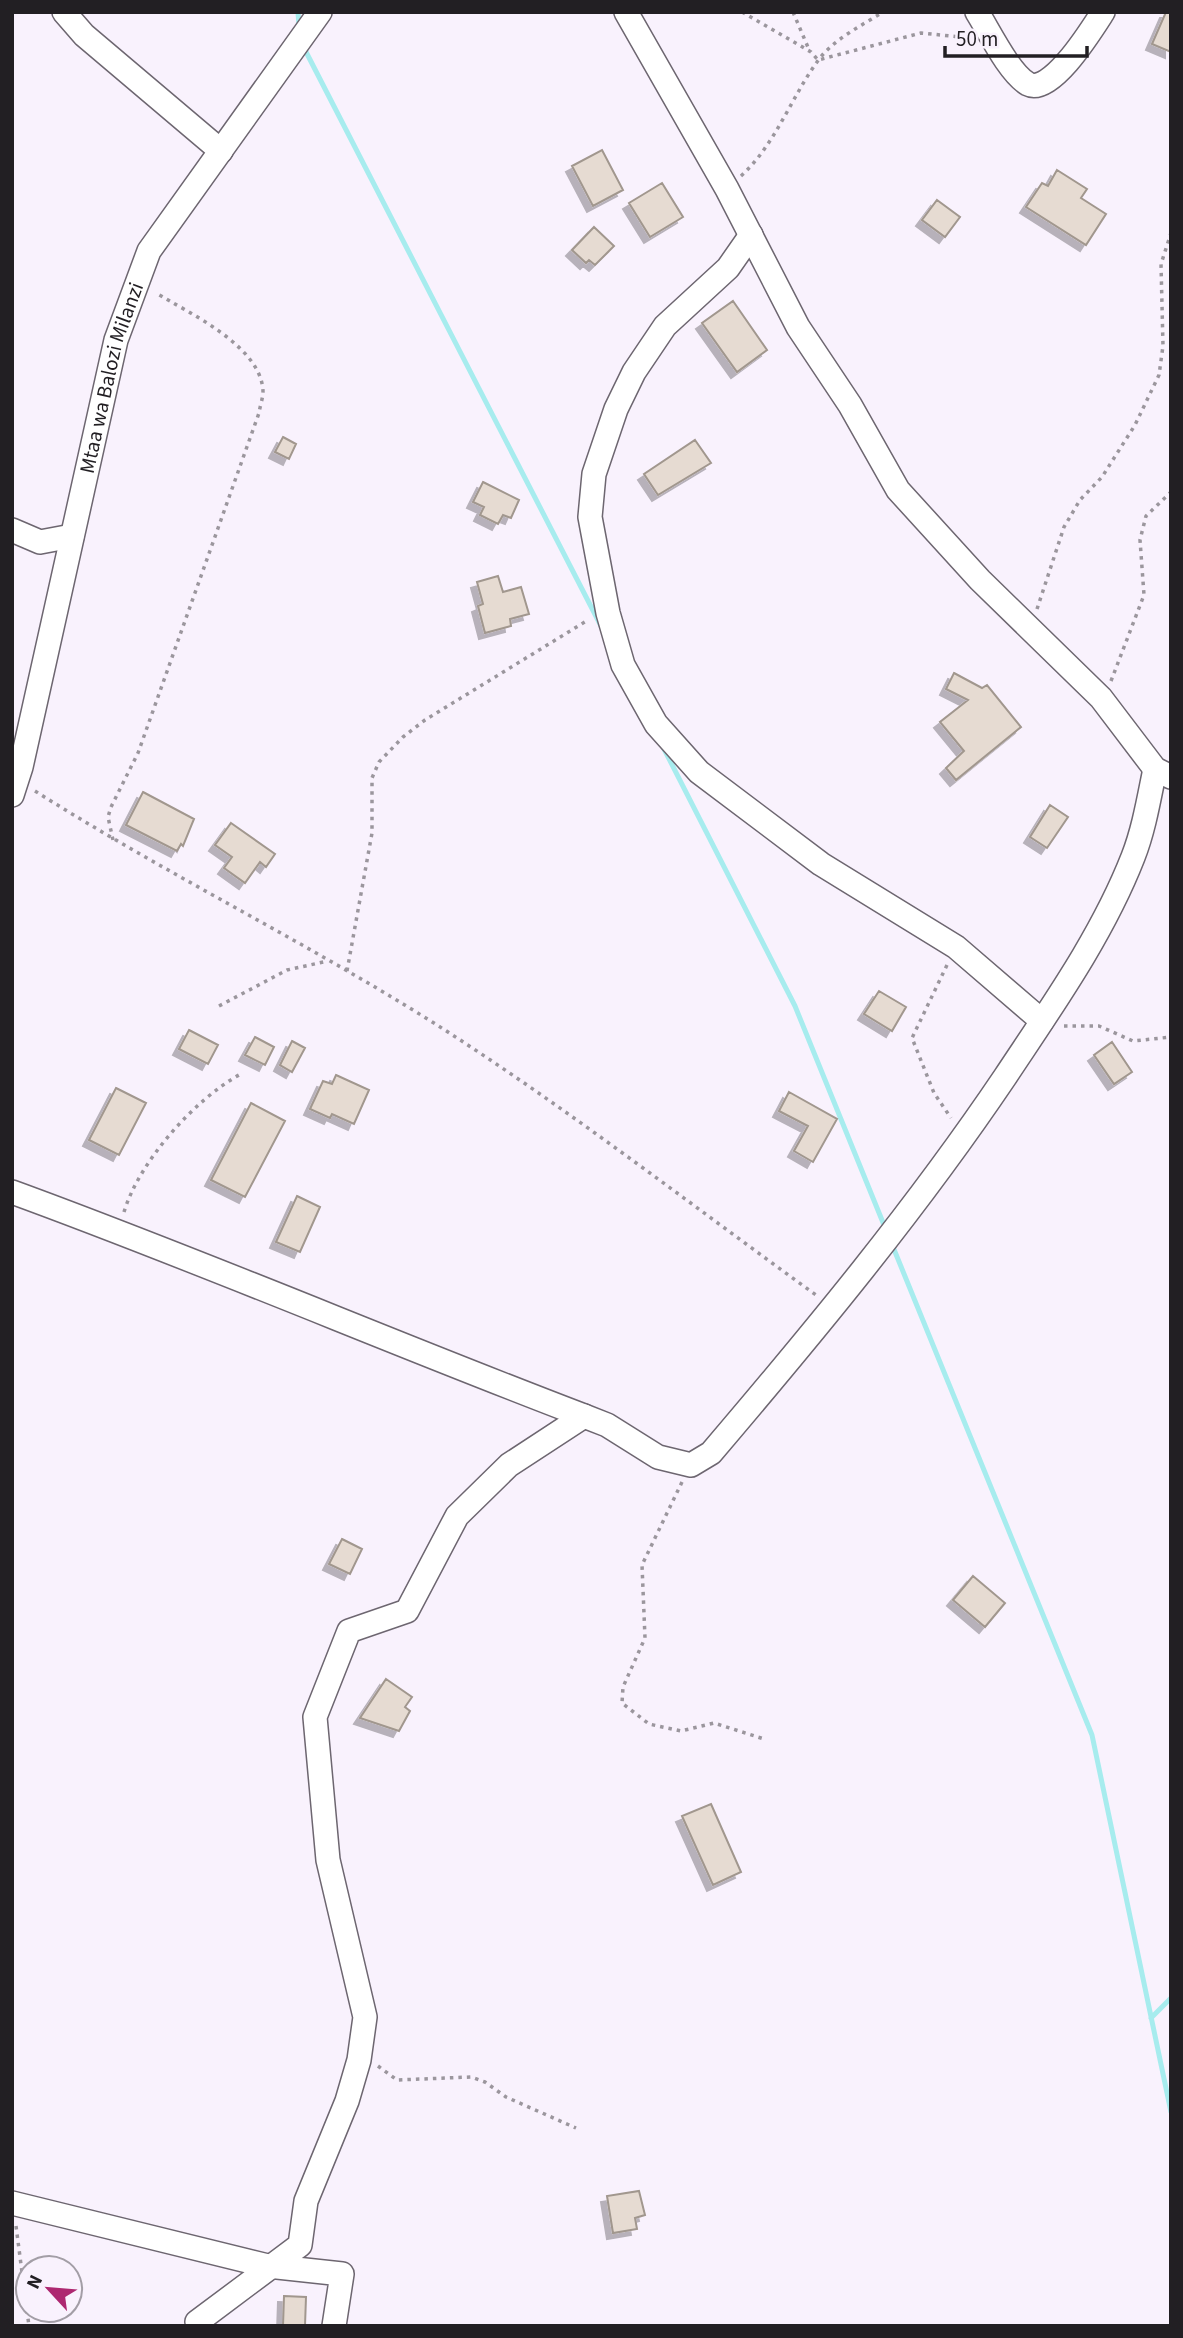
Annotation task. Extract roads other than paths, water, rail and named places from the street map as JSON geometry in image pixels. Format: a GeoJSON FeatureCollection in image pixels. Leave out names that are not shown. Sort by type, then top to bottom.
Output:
{"type":"FeatureCollection","features":[{"type":"Feature","properties":{"kind":"street"},"geometry":{"type":"LineString","coordinates":[[64,12],[84,35],[221,151]]}},
{"type":"Feature","properties":{"kind":"street","name":"Mtaa wa Balozi Milanzi"},"geometry":{"type":"LineString","coordinates":[[15,788],[116,340],[136,281],[149,251],[320,12]]}},
{"type":"Feature","properties":{"kind":"street"},"geometry":{"type":"LineString","coordinates":[[977,12],[1027,83],[1042,85],[1064,65],[1103,12]]}},
{"type":"Feature","properties":{"kind":"street"},"geometry":{"type":"LineString","coordinates":[[12,1192],[118,1231],[409,1349],[607,1425],[658,1457],[691,1465],[711,1453],[834,1308],[965,1136],[1040,1025],[1109,911],[1134,855],[1163,773],[1101,698],[980,580],[898,490],[850,405],[799,327],[636,17]]}},
{"type":"Feature","properties":{"kind":"street"},"geometry":{"type":"LineString","coordinates":[[751,235],[728,268],[664,326],[634,372],[616,409],[590,495],[590,517],[608,613],[623,665],[656,724],[699,772],[821,864],[956,947],[1040,1025]]}},
{"type":"Feature","properties":{"kind":"street"},"geometry":{"type":"LineString","coordinates":[[12,530],[40,542],[72,536]]}},
{"type":"Feature","properties":{"kind":"street"},"geometry":{"type":"LineString","coordinates":[[197,2322],[268,2266],[300,2245],[306,2201],[347,2101],[359,2060],[365,2017],[328,1860],[314,1717],[349,1631],[407,1611],[457,1516],[509,1465],[584,1416]]}},
{"type":"Feature","properties":{"kind":"street"},"geometry":{"type":"LineString","coordinates":[[12,2203],[268,2266],[342,2274],[334,2326]]}},
{"type":"Feature","properties":{"kind":"waterway"},"geometry":{"type":"LineString","coordinates":[[298,12],[299,27]]}},
{"type":"Feature","properties":{"kind":"waterway"},"geometry":{"type":"LineString","coordinates":[[303,46],[601,626]]}},
{"type":"Feature","properties":{"kind":"waterway"},"geometry":{"type":"LineString","coordinates":[[663,747],[795,1006],[886,1230]]}},
{"type":"Feature","properties":{"kind":"waterway"},"geometry":{"type":"LineString","coordinates":[[891,1242],[1092,1735],[1171,2112]]}},
{"type":"Feature","properties":{"kind":"waterway"},"geometry":{"type":"LineString","coordinates":[[1151,2018],[1171,1998]]}}]}
